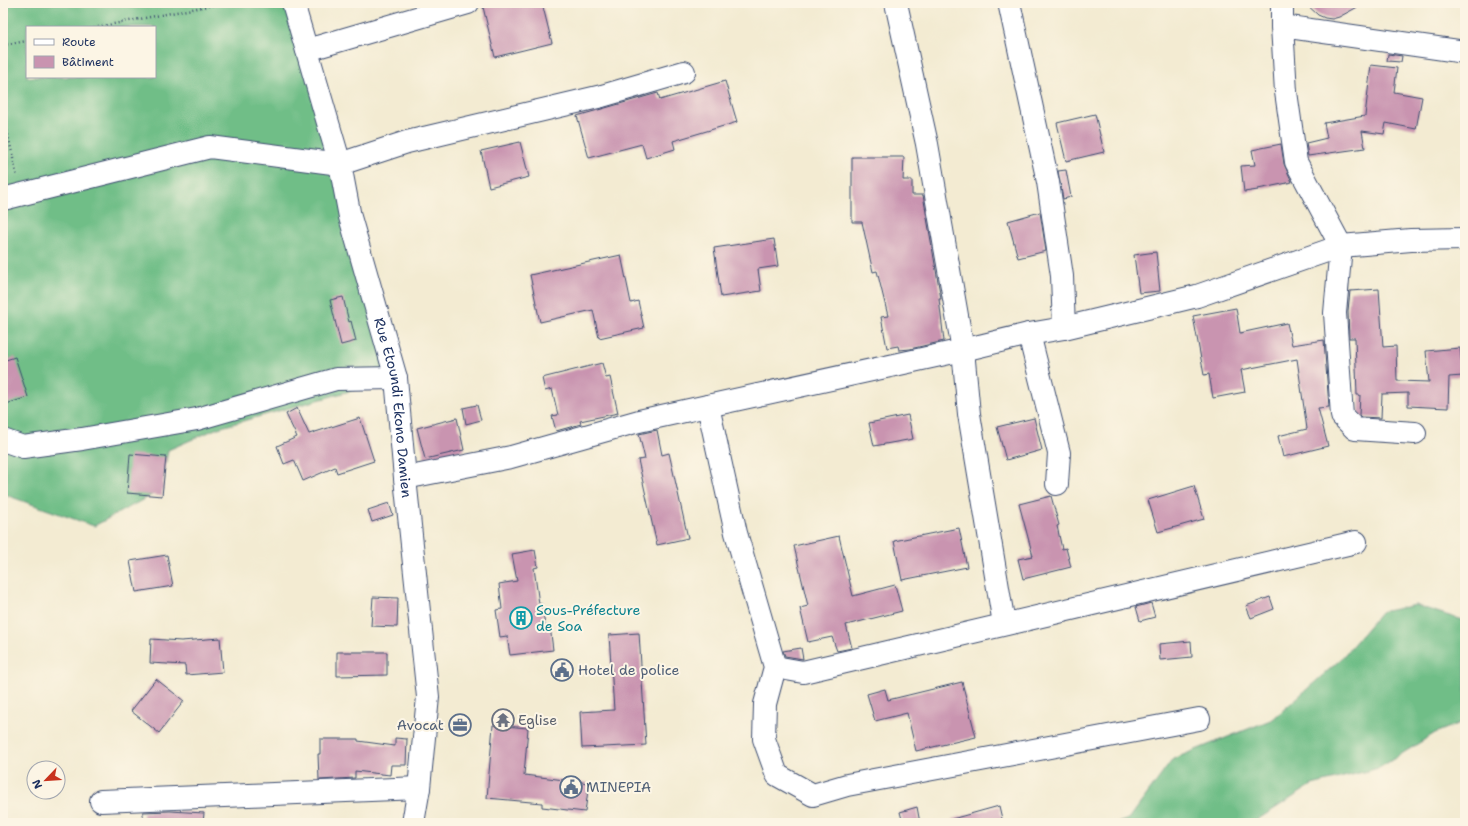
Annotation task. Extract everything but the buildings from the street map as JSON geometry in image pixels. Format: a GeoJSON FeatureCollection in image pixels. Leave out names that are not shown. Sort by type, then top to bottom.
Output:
{"type":"FeatureCollection","features":[{"type":"Feature","properties":{"kind":"street","name":"Rue Etoundi Ekono Damien"},"geometry":{"type":"LineString","coordinates":[[293,3],[308,50],[340,164],[350,217],[396,378],[428,698],[419,788],[413,823]]}},
{"type":"Feature","properties":{"kind":"street"},"geometry":{"type":"LineString","coordinates":[[308,50],[468,3]]}},
{"type":"Feature","properties":{"kind":"street"},"geometry":{"type":"LineString","coordinates":[[896,3],[927,144],[963,350],[969,414],[1004,624]]}},
{"type":"Feature","properties":{"kind":"street"},"geometry":{"type":"LineString","coordinates":[[1282,3],[1286,92],[1296,162],[1341,246],[1335,313],[1342,416],[1355,429],[1415,433]]}},
{"type":"Feature","properties":{"kind":"street"},"geometry":{"type":"LineString","coordinates":[[1010,7],[1048,182],[1062,276],[1064,328]]}},
{"type":"Feature","properties":{"kind":"street"},"geometry":{"type":"LineString","coordinates":[[1282,26],[1465,52]]}},
{"type":"Feature","properties":{"kind":"street"},"geometry":{"type":"LineString","coordinates":[[12,197],[210,147],[340,164],[407,142],[602,96],[684,72]]}},
{"type":"Feature","properties":{"kind":"street"},"geometry":{"type":"LineString","coordinates":[[405,478],[511,457],[639,422],[1030,334],[1064,328],[1197,296],[1341,246],[1411,240],[1465,239]]}},
{"type":"Feature","properties":{"kind":"street"},"geometry":{"type":"LineString","coordinates":[[1030,334],[1059,453],[1057,484]]}},
{"type":"Feature","properties":{"kind":"street"},"geometry":{"type":"LineString","coordinates":[[3,440],[23,447],[82,439],[197,419],[336,379],[396,378]]}},
{"type":"Feature","properties":{"kind":"street"},"geometry":{"type":"LineString","coordinates":[[708,406],[736,533],[774,666],[765,704],[764,739],[777,775],[813,795],[847,785],[1199,719]]}},
{"type":"Feature","properties":{"kind":"street"},"geometry":{"type":"LineString","coordinates":[[774,666],[803,672],[1356,542]]}},
{"type":"Feature","properties":{"kind":"street"},"geometry":{"type":"LineString","coordinates":[[102,801],[419,788]]}},
{"type":"Feature","properties":{"kind":"path"},"geometry":{"type":"LineString","coordinates":[[103,26],[224,3]]}},
{"type":"Feature","properties":{"kind":"path"},"geometry":{"type":"LineString","coordinates":[[3,45],[26,40]]}},
{"type":"Feature","properties":{"kind":"path"},"geometry":{"type":"LineString","coordinates":[[3,111],[12,197]]}},
{"type":"Feature","properties":{"kind":"green space"},"geometry":{"type":"Polygon","coordinates":[[[3,3],[292,3],[396,378],[218,428],[168,450],[161,490],[94,526],[3,494],[3,3]]]}},
{"type":"Feature","properties":{"kind":"green space"},"geometry":{"type":"Polygon","coordinates":[[[1415,605],[1465,621],[1465,721],[1435,733],[1379,768],[1312,785],[1252,823],[1117,823],[1129,819],[1173,759],[1273,719],[1340,660],[1381,612],[1415,605]]]}},
{"type":"Feature","properties":{"kind":"place","name":"Sous-Préfecture de Soa"},"geometry":{"type":"Point","coordinates":[521,618]}},
{"type":"Feature","properties":{"kind":"place","name":"Hotel de police"},"geometry":{"type":"Point","coordinates":[562,670]}},
{"type":"Feature","properties":{"kind":"place","name":"Eglise"},"geometry":{"type":"Point","coordinates":[503,720]}},
{"type":"Feature","properties":{"kind":"place","name":"Avocat"},"geometry":{"type":"Point","coordinates":[460,725]}},
{"type":"Feature","properties":{"kind":"place","name":"MINEPIA"},"geometry":{"type":"Point","coordinates":[571,787]}}]}
